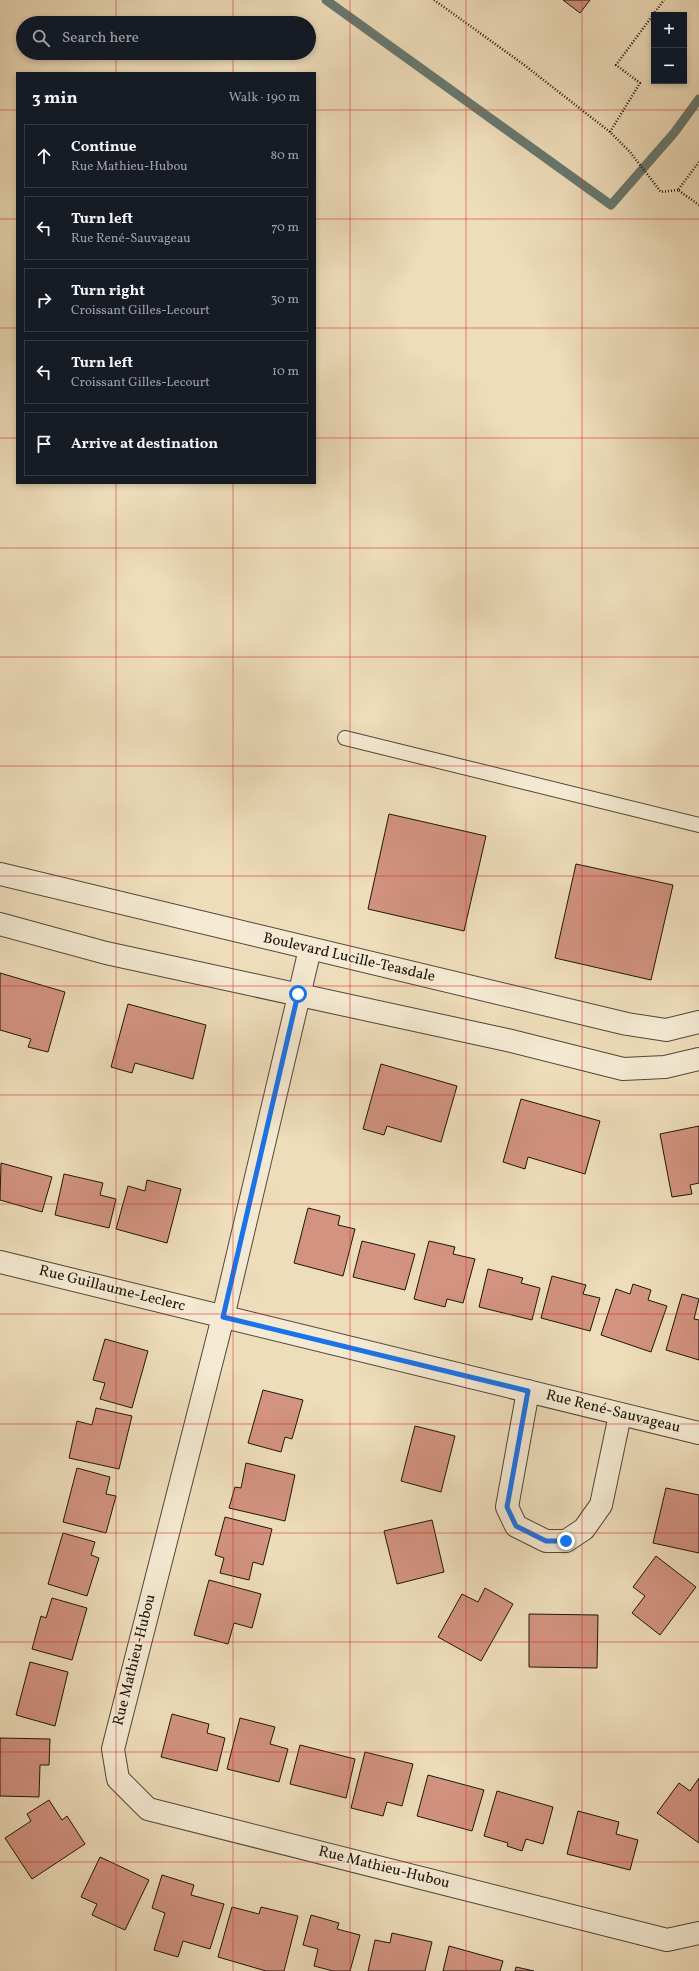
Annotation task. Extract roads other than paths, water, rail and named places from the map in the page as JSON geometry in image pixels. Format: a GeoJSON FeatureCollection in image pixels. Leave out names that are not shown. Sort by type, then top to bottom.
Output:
{"type":"FeatureCollection","features":[{"type":"Feature","properties":{"kind":"street","name":"Boulevard Lucille-Teasdale"},"geometry":{"type":"LineString","coordinates":[[0,874],[626,1024],[666,1030],[699,1022]]}},
{"type":"Feature","properties":{"kind":"street"},"geometry":{"type":"LineString","coordinates":[[0,924],[106,953],[507,1040],[623,1069],[665,1067],[699,1059]]}},
{"type":"Feature","properties":{"kind":"street","name":"Rue Mathieu-Hubou"},"geometry":{"type":"LineString","coordinates":[[310,949],[298,994],[223,1317],[112,1749],[118,1779],[148,1809],[667,1940],[699,1933]]}},
{"type":"Feature","properties":{"kind":"street","name":"Rue Guillaume-Leclerc"},"geometry":{"type":"LineString","coordinates":[[0,1262],[223,1317]]}},
{"type":"Feature","properties":{"kind":"street","name":"Rue René-Sauvageau"},"geometry":{"type":"LineString","coordinates":[[223,1317],[528,1391],[620,1415],[699,1433]]}},
{"type":"Feature","properties":{"kind":"street"},"geometry":{"type":"LineString","coordinates":[[528,1391],[507,1507],[516,1526],[546,1541],[566,1541],[584,1529],[601,1505],[620,1415]]}},
{"type":"Feature","properties":{"kind":"lane"},"geometry":{"type":"LineString","coordinates":[[345,738],[699,825]]}},
{"type":"Feature","properties":{"kind":"waterway"},"geometry":{"type":"LineString","coordinates":[[326,0],[611,205],[674,133],[699,99]]}}]}
